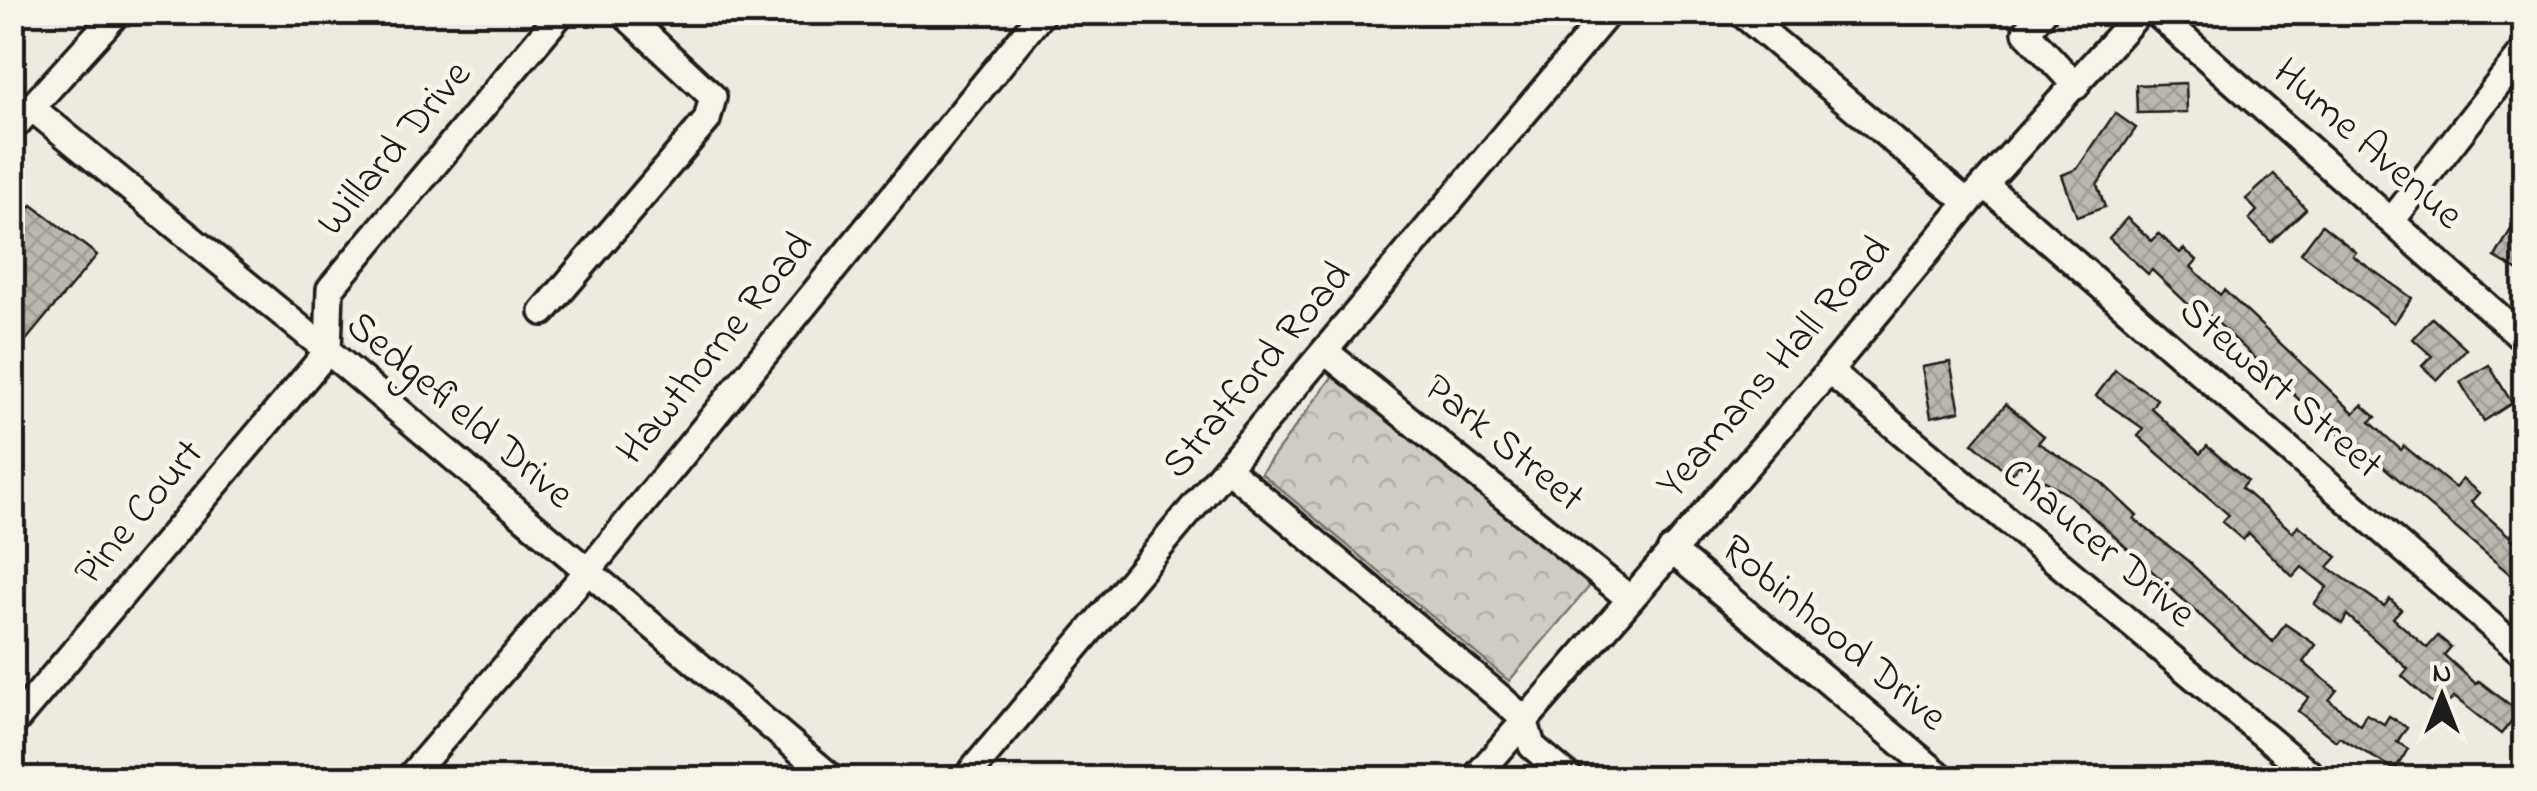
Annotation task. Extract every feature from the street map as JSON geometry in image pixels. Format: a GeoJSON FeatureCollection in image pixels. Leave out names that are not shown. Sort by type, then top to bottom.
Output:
{"type":"FeatureCollection","features":[{"type":"Feature","properties":{"kind":"street"},"geometry":{"type":"LineString","coordinates":[[12,129],[118,12]]}},
{"type":"Feature","properties":{"kind":"street","name":"Willard Drive"},"geometry":{"type":"LineString","coordinates":[[328,352],[330,289],[562,12]]}},
{"type":"Feature","properties":{"kind":"street"},"geometry":{"type":"LineString","coordinates":[[542,312],[707,120],[713,96],[622,12]]}},
{"type":"Feature","properties":{"kind":"street","name":"Hawthorne Road"},"geometry":{"type":"LineString","coordinates":[[410,778],[586,572],[1042,12]]}},
{"type":"Feature","properties":{"kind":"street","name":"Stratford Road"},"geometry":{"type":"LineString","coordinates":[[966,778],[1609,12]]}},
{"type":"Feature","properties":{"kind":"street","name":"Stewart Street"},"geometry":{"type":"LineString","coordinates":[[1740,12],[1976,194],[2524,654]]}},
{"type":"Feature","properties":{"kind":"street"},"geometry":{"type":"LineString","coordinates":[[2043,12],[2026,32],[2076,86]]}},
{"type":"Feature","properties":{"kind":"street","name":"Yeamans Hall Road"},"geometry":{"type":"LineString","coordinates":[[1475,778],[1829,371],[1976,194],[2140,12]]}},
{"type":"Feature","properties":{"kind":"street","name":"Hume Avenue"},"geometry":{"type":"LineString","coordinates":[[2155,12],[2524,339]]}},
{"type":"Feature","properties":{"kind":"street"},"geometry":{"type":"LineString","coordinates":[[2393,219],[2524,52]]}},
{"type":"Feature","properties":{"kind":"street","name":"Sedgefield Drive"},"geometry":{"type":"LineString","coordinates":[[32,108],[832,778]]}},
{"type":"Feature","properties":{"kind":"street","name":"Pine Court"},"geometry":{"type":"LineString","coordinates":[[12,725],[328,352]]}},
{"type":"Feature","properties":{"kind":"street","name":"Park Street"},"geometry":{"type":"LineString","coordinates":[[1326,352],[1630,599]]}},
{"type":"Feature","properties":{"kind":"street","name":"Chaucer Drive"},"geometry":{"type":"LineString","coordinates":[[1829,371],[2315,778]]}},
{"type":"Feature","properties":{"kind":"street"},"geometry":{"type":"LineString","coordinates":[[1228,469],[1524,719],[1532,746],[1570,778]]}},
{"type":"Feature","properties":{"kind":"street","name":"Robinhood Drive"},"geometry":{"type":"LineString","coordinates":[[1671,550],[1943,778]]}},
{"type":"Feature","properties":{"kind":"green space"},"geometry":{"type":"Polygon","coordinates":[[[1338,369],[1595,580],[1509,681],[1261,473],[1338,369]]]}},
{"type":"Feature","properties":{"kind":"building"},"geometry":{"type":"Polygon","coordinates":[[[2186,83],[2187,112],[2137,113],[2136,85],[2186,83]]]}},
{"type":"Feature","properties":{"kind":"building"},"geometry":{"type":"Polygon","coordinates":[[[2115,113],[2136,128],[2097,185],[2105,207],[2077,217],[2062,175],[2077,169],[2115,113]]]}},
{"type":"Feature","properties":{"kind":"building"},"geometry":{"type":"Polygon","coordinates":[[[2274,174],[2306,209],[2271,242],[2249,219],[2257,211],[2246,199],[2274,174]]]}},
{"type":"Feature","properties":{"kind":"building"},"geometry":{"type":"Polygon","coordinates":[[[24,204],[29,208],[32,205],[97,255],[12,357],[12,218],[24,204]]]}},
{"type":"Feature","properties":{"kind":"building"},"geometry":{"type":"Polygon","coordinates":[[[2524,207],[2524,274],[2495,257],[2524,207]]]}},
{"type":"Feature","properties":{"kind":"building"},"geometry":{"type":"Polygon","coordinates":[[[2127,218],[2152,241],[2159,234],[2180,253],[2184,249],[2197,260],[2191,267],[2220,295],[2224,290],[2354,413],[2362,405],[2376,417],[2370,422],[2401,450],[2404,446],[2455,488],[2462,479],[2479,493],[2471,502],[2524,549],[2524,586],[2378,462],[2375,466],[2332,426],[2329,428],[2199,305],[2194,310],[2152,270],[2148,274],[2109,238],[2127,218]]]}},
{"type":"Feature","properties":{"kind":"building"},"geometry":{"type":"Polygon","coordinates":[[[2322,225],[2356,252],[2353,256],[2412,298],[2394,323],[2301,253],[2322,225]]]}},
{"type":"Feature","properties":{"kind":"building"},"geometry":{"type":"Polygon","coordinates":[[[2432,318],[2466,349],[2437,380],[2422,366],[2432,356],[2413,339],[2432,318]]]}},
{"type":"Feature","properties":{"kind":"building"},"geometry":{"type":"Polygon","coordinates":[[[1950,362],[1960,411],[1931,417],[1922,367],[1950,362]]]}},
{"type":"Feature","properties":{"kind":"building"},"geometry":{"type":"Polygon","coordinates":[[[2489,365],[2512,403],[2484,421],[2460,382],[2489,365]]]}},
{"type":"Feature","properties":{"kind":"building"},"geometry":{"type":"Polygon","coordinates":[[[2115,370],[2157,399],[2151,408],[2200,454],[2207,446],[2247,481],[2241,488],[2293,532],[2298,525],[2337,557],[2328,567],[2384,606],[2390,599],[2401,609],[2393,618],[2427,648],[2438,636],[2451,647],[2444,655],[2476,684],[2479,681],[2519,712],[2501,734],[2454,697],[2441,711],[2402,676],[2408,669],[2347,615],[2342,624],[2314,604],[2327,587],[2302,567],[2293,577],[2249,533],[2243,540],[2222,522],[2229,515],[2138,436],[2144,429],[2096,396],[2115,370]]]}},
{"type":"Feature","properties":{"kind":"building"},"geometry":{"type":"Polygon","coordinates":[[[2006,404],[2044,436],[2038,443],[2101,482],[2137,516],[2134,519],[2188,561],[2273,642],[2285,624],[2316,645],[2303,662],[2337,690],[2329,700],[2360,725],[2366,714],[2384,724],[2389,716],[2407,727],[2397,742],[2408,749],[2395,770],[2339,737],[2336,741],[2298,711],[2309,697],[2248,659],[2070,496],[2019,465],[2012,473],[2001,467],[1973,443],[2006,404]]]}}]}
